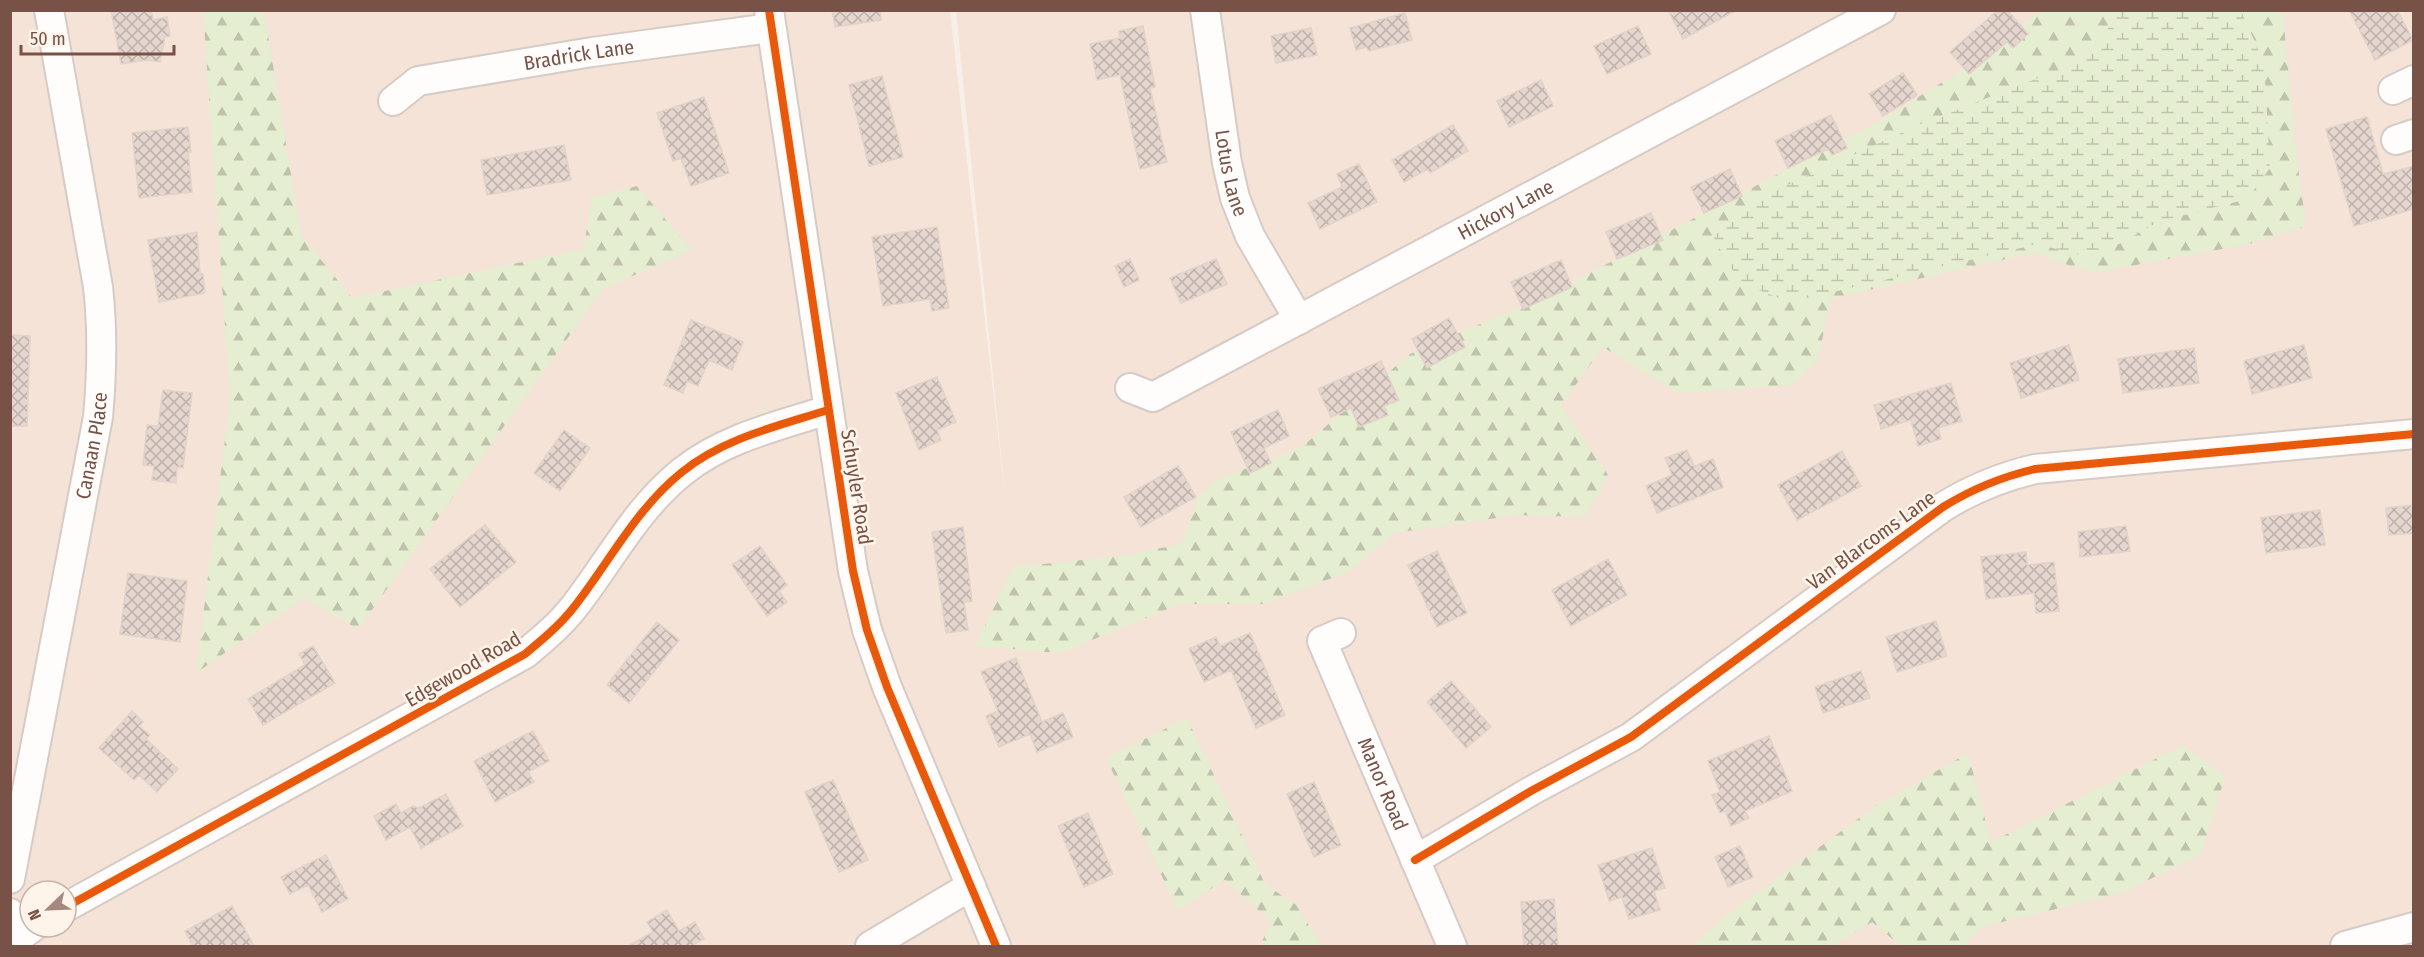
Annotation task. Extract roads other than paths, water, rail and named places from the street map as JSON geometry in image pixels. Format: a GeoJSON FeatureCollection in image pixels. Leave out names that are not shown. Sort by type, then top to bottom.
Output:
{"type":"FeatureCollection","features":[{"type":"Feature","properties":{"kind":"street","name":"Canaan Place"},"geometry":{"type":"LineString","coordinates":[[10,879],[98,417],[102,377],[102,328],[98,287],[49,10]]}},
{"type":"Feature","properties":{"kind":"street","name":"Lotus Lane"},"geometry":{"type":"LineString","coordinates":[[1205,10],[1227,163],[1235,198],[1251,236],[1299,320]]}},
{"type":"Feature","properties":{"kind":"street","name":"Hickory Lane"},"geometry":{"type":"LineString","coordinates":[[1130,388],[1153,397],[1881,10]]}},
{"type":"Feature","properties":{"kind":"street","name":"Bradrick Lane"},"geometry":{"type":"LineString","coordinates":[[393,101],[418,81],[770,19]]}},
{"type":"Feature","properties":{"kind":"street","name":"Schuyler Road"},"geometry":{"type":"LineString","coordinates":[[770,19],[853,571],[867,630],[887,687],[996,946]]}},
{"type":"Feature","properties":{"kind":"street","name":"Edgewood Road"},"geometry":{"type":"LineString","coordinates":[[78,900],[525,654],[554,630],[574,608],[640,514],[657,494],[683,471],[711,452],[742,437],[828,410]]}},
{"type":"Feature","properties":{"kind":"street","name":"Van Blarcoms Lane"},"geometry":{"type":"LineString","coordinates":[[1415,860],[1540,786],[1631,737],[1943,507],[1970,490],[2001,477],[2035,469],[2414,434]]}},
{"type":"Feature","properties":{"kind":"street","name":"Manor Road"},"geometry":{"type":"LineString","coordinates":[[1341,633],[1322,641],[1452,946]]}},
{"type":"Feature","properties":{"kind":"street"},"geometry":{"type":"LineString","coordinates":[[870,946],[971,886]]}},
{"type":"Feature","properties":{"kind":"street"},"geometry":{"type":"LineString","coordinates":[[2345,946],[2414,927]]}}]}
